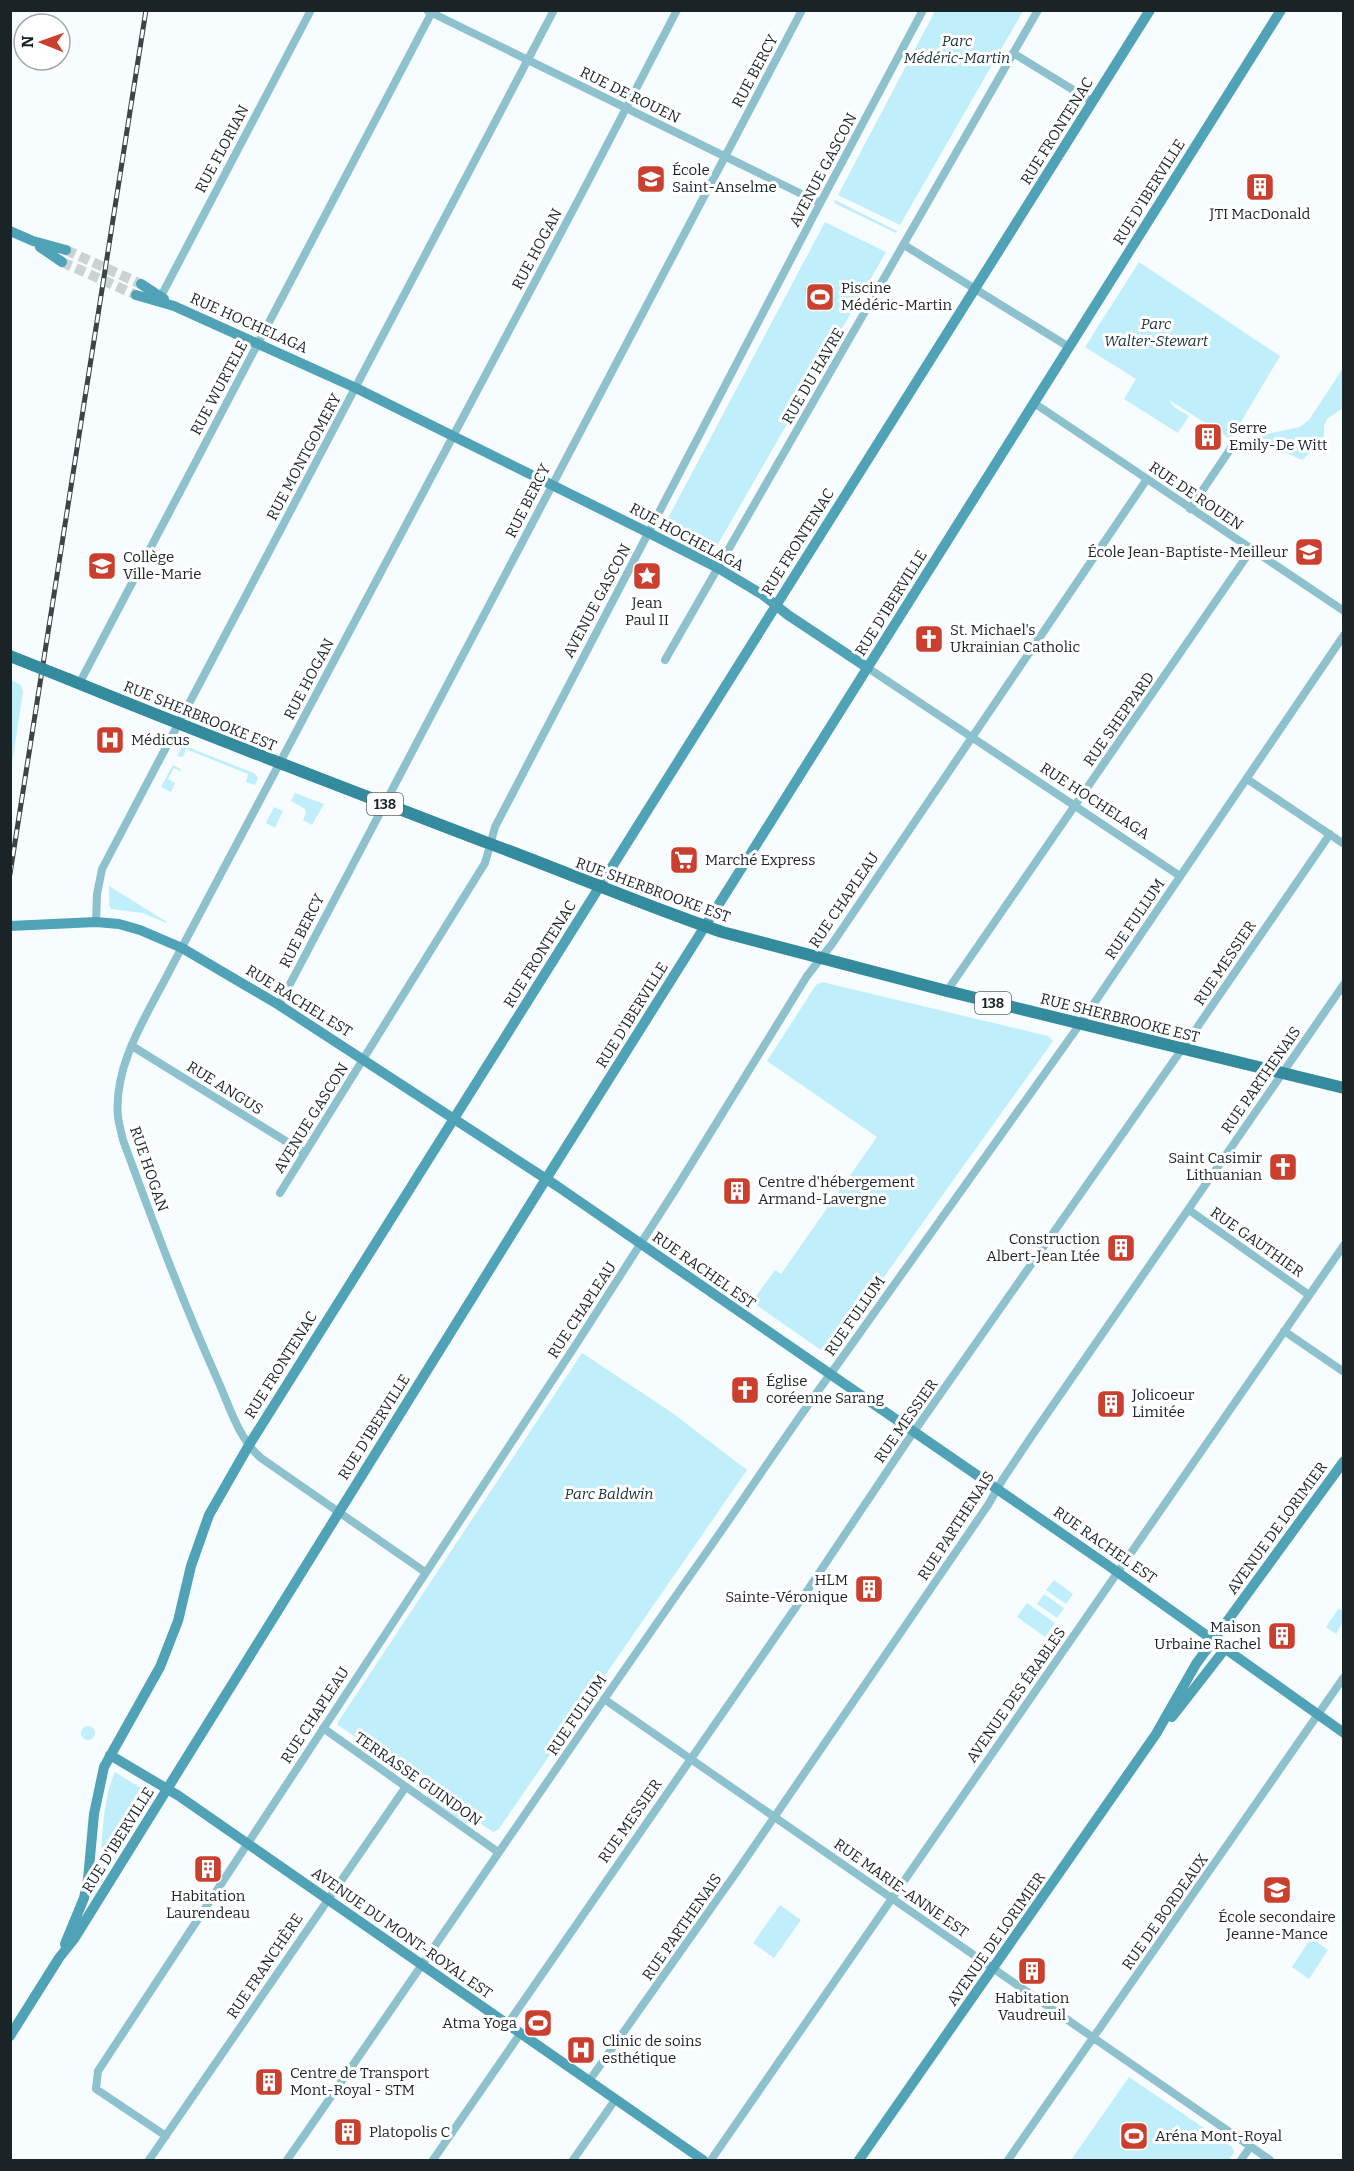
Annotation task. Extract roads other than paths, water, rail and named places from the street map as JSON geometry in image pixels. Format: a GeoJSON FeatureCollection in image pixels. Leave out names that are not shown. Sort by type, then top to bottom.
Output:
{"type":"FeatureCollection","features":[{"type":"Feature","properties":{"kind":"main road","name":"RUE FRONTENAC"},"geometry":{"type":"LineString","coordinates":[[59,1958],[84,1898],[97,1791],[104,1767],[160,1667],[178,1621],[191,1566],[209,1515],[249,1445],[1150,10]]}},
{"type":"Feature","properties":{"kind":"main road","name":"RUE D'IBERVILLE"},"geometry":{"type":"LineString","coordinates":[[10,2036],[59,1958],[74,1939],[546,1179],[1281,10]]}},
{"type":"Feature","properties":{"kind":"main road"},"geometry":{"type":"LineString","coordinates":[[10,231],[33,241],[66,250]]}},
{"type":"Feature","properties":{"kind":"main road"},"geometry":{"type":"LineString","coordinates":[[33,241],[62,261]]}},
{"type":"Feature","properties":{"kind":"main road","name":"RUE HOCHELAGA"},"geometry":{"type":"LineString","coordinates":[[141,284],[160,299],[174,306],[356,388],[718,568],[868,668]]}},
{"type":"Feature","properties":{"kind":"main road","name":"RUE HOCHELAGA"},"geometry":{"type":"LineString","coordinates":[[136,295],[160,299]]}},
{"type":"Feature","properties":{"kind":"main road","name":"RUE SHERBROOKE EST"},"geometry":{"type":"LineString","coordinates":[[10,656],[178,725],[705,927],[947,991],[1344,1088]]}},
{"type":"Feature","properties":{"kind":"main road","name":"RUE RACHEL EST"},"geometry":{"type":"LineString","coordinates":[[10,926],[96,922],[119,924],[140,930],[182,948],[279,1005],[546,1179],[1118,1572],[1344,1733]]}},
{"type":"Feature","properties":{"kind":"main road","name":"AVENUE DE LORIMIER"},"geometry":{"type":"LineString","coordinates":[[859,2160],[1156,1734],[1196,1664],[1344,1461]]}},
{"type":"Feature","properties":{"kind":"main road","name":"AVENUE DE LORIMIER"},"geometry":{"type":"LineString","coordinates":[[1156,1734],[1177,1711],[1225,1649]]}},
{"type":"Feature","properties":{"kind":"main road","name":"AVENUE DU MONT-ROYAL EST"},"geometry":{"type":"LineString","coordinates":[[110,1755],[168,1788],[703,2160]]}},
{"type":"Feature","properties":{"kind":"street","name":"RUE FLORIAN"},"geometry":{"type":"LineString","coordinates":[[160,299],[311,10]]}},
{"type":"Feature","properties":{"kind":"street","name":"RUE MONTGOMERY"},"geometry":{"type":"LineString","coordinates":[[96,922],[97,894],[102,868],[554,10]]}},
{"type":"Feature","properties":{"kind":"street","name":"RUE HOGAN"},"geometry":{"type":"LineString","coordinates":[[249,1445],[173,1277],[123,1140],[118,1117],[119,1088],[123,1070],[132,1046],[182,948],[677,10]]}},
{"type":"Feature","properties":{"kind":"street","name":"RUE BERCY"},"geometry":{"type":"LineString","coordinates":[[279,1005],[802,10]]}},
{"type":"Feature","properties":{"kind":"street","name":"AVENUE GASCON"},"geometry":{"type":"LineString","coordinates":[[280,1193],[485,862],[495,827],[923,10]]}},
{"type":"Feature","properties":{"kind":"street","name":"RUE DU HAVRE"},"geometry":{"type":"LineString","coordinates":[[665,660],[1038,10]]}},
{"type":"Feature","properties":{"kind":"street","name":"RUE DE ROUEN"},"geometry":{"type":"LineString","coordinates":[[431,11],[820,204]]}},
{"type":"Feature","properties":{"kind":"street","name":"RUE WURTELE"},"geometry":{"type":"LineString","coordinates":[[73,682],[258,344],[431,11]]}},
{"type":"Feature","properties":{"kind":"street"},"geometry":{"type":"LineString","coordinates":[[1013,53],[1093,102]]}},
{"type":"Feature","properties":{"kind":"street"},"geometry":{"type":"LineString","coordinates":[[904,245],[1069,347]]}},
{"type":"Feature","properties":{"kind":"street","name":"RUE DE ROUEN"},"geometry":{"type":"LineString","coordinates":[[1034,403],[1344,611]]}},
{"type":"Feature","properties":{"kind":"street"},"geometry":{"type":"LineString","coordinates":[[1190,509],[1234,442]]}},
{"type":"Feature","properties":{"kind":"street","name":"RUE CHAPLEAU"},"geometry":{"type":"LineString","coordinates":[[166,2136],[96,2089],[98,2071],[641,1244],[806,979],[1147,479]]}},
{"type":"Feature","properties":{"kind":"street","name":"RUE SHEPPARD"},"geometry":{"type":"LineString","coordinates":[[947,991],[1251,550]]}},
{"type":"Feature","properties":{"kind":"street","name":"RUE FULLUM"},"geometry":{"type":"LineString","coordinates":[[287,2160],[830,1374],[1080,1023],[1344,635]]}},
{"type":"Feature","properties":{"kind":"street","name":"RUE HOCHELAGA"},"geometry":{"type":"LineString","coordinates":[[868,668],[1180,876]]}},
{"type":"Feature","properties":{"kind":"street"},"geometry":{"type":"LineString","coordinates":[[1247,779],[1343,842]]}},
{"type":"Feature","properties":{"kind":"street","name":"RUE MESSIER"},"geometry":{"type":"LineString","coordinates":[[507,2025],[914,1432],[1330,834]]}},
{"type":"Feature","properties":{"kind":"street","name":"RUE PARTHENAIS"},"geometry":{"type":"LineString","coordinates":[[589,2081],[774,1816],[988,1505],[1031,1437],[1344,984]]}},
{"type":"Feature","properties":{"kind":"street","name":"RUE ANGUS"},"geometry":{"type":"LineString","coordinates":[[132,1046],[305,1153]]}},
{"type":"Feature","properties":{"kind":"street","name":"RUE GAUTHIER"},"geometry":{"type":"LineString","coordinates":[[1189,1210],[1309,1295]]}},
{"type":"Feature","properties":{"kind":"street","name":"AVENUE DES ÉRABLES"},"geometry":{"type":"LineString","coordinates":[[711,2160],[1344,1245]]}},
{"type":"Feature","properties":{"kind":"street"},"geometry":{"type":"LineString","coordinates":[[1284,1331],[1344,1372]]}},
{"type":"Feature","properties":{"kind":"street"},"geometry":{"type":"LineString","coordinates":[[249,1445],[261,1458],[425,1572]]}},
{"type":"Feature","properties":{"kind":"street","name":"RUE DE BORDEAUX"},"geometry":{"type":"LineString","coordinates":[[1008,2160],[1344,1677]]}},
{"type":"Feature","properties":{"kind":"street","name":"RUE MARIE-ANNE EST"},"geometry":{"type":"LineString","coordinates":[[604,1699],[1093,2040],[1270,2160]]}},
{"type":"Feature","properties":{"kind":"street","name":"TERRASSE GUINDON"},"geometry":{"type":"LineString","coordinates":[[323,1728],[498,1852]]}},
{"type":"Feature","properties":{"kind":"street","name":"RUE FRANCHÈRE"},"geometry":{"type":"LineString","coordinates":[[149,2160],[405,1788]]}},
{"type":"Feature","properties":{"kind":"street"},"geometry":{"type":"LineString","coordinates":[[433,2160],[520,2034]]}},
{"type":"Feature","properties":{"kind":"street"},"geometry":{"type":"LineString","coordinates":[[573,2160],[615,2100]]}},
{"type":"Feature","properties":{"kind":"street"},"geometry":{"type":"LineString","coordinates":[[1241,2160],[1250,2147]]}},
{"type":"Feature","properties":{"kind":"water","name":"Piscine Médéric-Martin"},"geometry":{"type":"Polygon","coordinates":[[[817,286],[828,290],[835,299],[833,305],[823,308],[810,302],[805,288],[817,286]]]}},
{"type":"Feature","properties":{"kind":"tunnel"},"geometry":{"type":"LineString","coordinates":[[66,250],[141,284]]}},
{"type":"Feature","properties":{"kind":"tunnel"},"geometry":{"type":"LineString","coordinates":[[62,262],[136,295]]}},
{"type":"Feature","properties":{"kind":"railway"},"geometry":{"type":"LineString","coordinates":[[10,874],[146,10]]}},
{"type":"Feature","properties":{"kind":"place","name":"École Saint-Anselme"},"geometry":{"type":"Point","coordinates":[651,179]}},
{"type":"Feature","properties":{"kind":"place","name":"JTI MacDonald"},"geometry":{"type":"Point","coordinates":[1260,187]}},
{"type":"Feature","properties":{"kind":"place","name":"Piscine Médéric-Martin"},"geometry":{"type":"Point","coordinates":[820,297]}},
{"type":"Feature","properties":{"kind":"place","name":"Serre Emily-De Witt"},"geometry":{"type":"Point","coordinates":[1208,437]}},
{"type":"Feature","properties":{"kind":"place","name":"École Jean-Baptiste-Meilleur"},"geometry":{"type":"Point","coordinates":[1309,552]}},
{"type":"Feature","properties":{"kind":"place","name":"Collège Ville-Marie"},"geometry":{"type":"Point","coordinates":[102,566]}},
{"type":"Feature","properties":{"kind":"place","name":"Jean Paul II"},"geometry":{"type":"Point","coordinates":[647,576]}},
{"type":"Feature","properties":{"kind":"place","name":"St. Michael's Ukrainian Catholic"},"geometry":{"type":"Point","coordinates":[929,639]}},
{"type":"Feature","properties":{"kind":"place","name":"Médicus"},"geometry":{"type":"Point","coordinates":[110,740]}},
{"type":"Feature","properties":{"kind":"place","name":"Marché Express"},"geometry":{"type":"Point","coordinates":[684,860]}},
{"type":"Feature","properties":{"kind":"place","name":"Saint Casimir Lithuanian"},"geometry":{"type":"Point","coordinates":[1283,1167]}},
{"type":"Feature","properties":{"kind":"place","name":"Centre d'hébergement Armand-Lavergne"},"geometry":{"type":"Point","coordinates":[737,1191]}},
{"type":"Feature","properties":{"kind":"place","name":"Construction Albert-Jean Ltée"},"geometry":{"type":"Point","coordinates":[1121,1248]}},
{"type":"Feature","properties":{"kind":"place","name":"Église coréenne Sarang"},"geometry":{"type":"Point","coordinates":[745,1390]}},
{"type":"Feature","properties":{"kind":"place","name":"Jolicoeur Limitée"},"geometry":{"type":"Point","coordinates":[1111,1404]}},
{"type":"Feature","properties":{"kind":"place","name":"HLM Sainte-Véronique"},"geometry":{"type":"Point","coordinates":[869,1589]}},
{"type":"Feature","properties":{"kind":"place","name":"Maison Urbaine Rachel"},"geometry":{"type":"Point","coordinates":[1282,1636]}},
{"type":"Feature","properties":{"kind":"place","name":"Habitation Laurendeau"},"geometry":{"type":"Point","coordinates":[208,1869]}},
{"type":"Feature","properties":{"kind":"place","name":"École secondaire Jeanne-Mance"},"geometry":{"type":"Point","coordinates":[1277,1890]}},
{"type":"Feature","properties":{"kind":"place","name":"Habitation Vaudreuil"},"geometry":{"type":"Point","coordinates":[1032,1971]}},
{"type":"Feature","properties":{"kind":"place","name":"Atma Yoga"},"geometry":{"type":"Point","coordinates":[538,2023]}},
{"type":"Feature","properties":{"kind":"place","name":"Clinic de soins esthétique"},"geometry":{"type":"Point","coordinates":[581,2050]}},
{"type":"Feature","properties":{"kind":"place","name":"Centre de Transport Mont-Royal - STM"},"geometry":{"type":"Point","coordinates":[269,2082]}},
{"type":"Feature","properties":{"kind":"place","name":"Platopolis C"},"geometry":{"type":"Point","coordinates":[348,2132]}},
{"type":"Feature","properties":{"kind":"place","name":"Aréna Mont-Royal"},"geometry":{"type":"Point","coordinates":[1134,2136]}},
{"type":"Feature","properties":{"kind":"park label","name":"Parc Médéric-Martin"},"geometry":{"type":"Point","coordinates":[957,50]}},
{"type":"Feature","properties":{"kind":"park label","name":"Parc Walter-Stewart"},"geometry":{"type":"Point","coordinates":[1156,332]}},
{"type":"Feature","properties":{"kind":"park label","name":"Parc Baldwin"},"geometry":{"type":"Point","coordinates":[609,1494]}}]}
